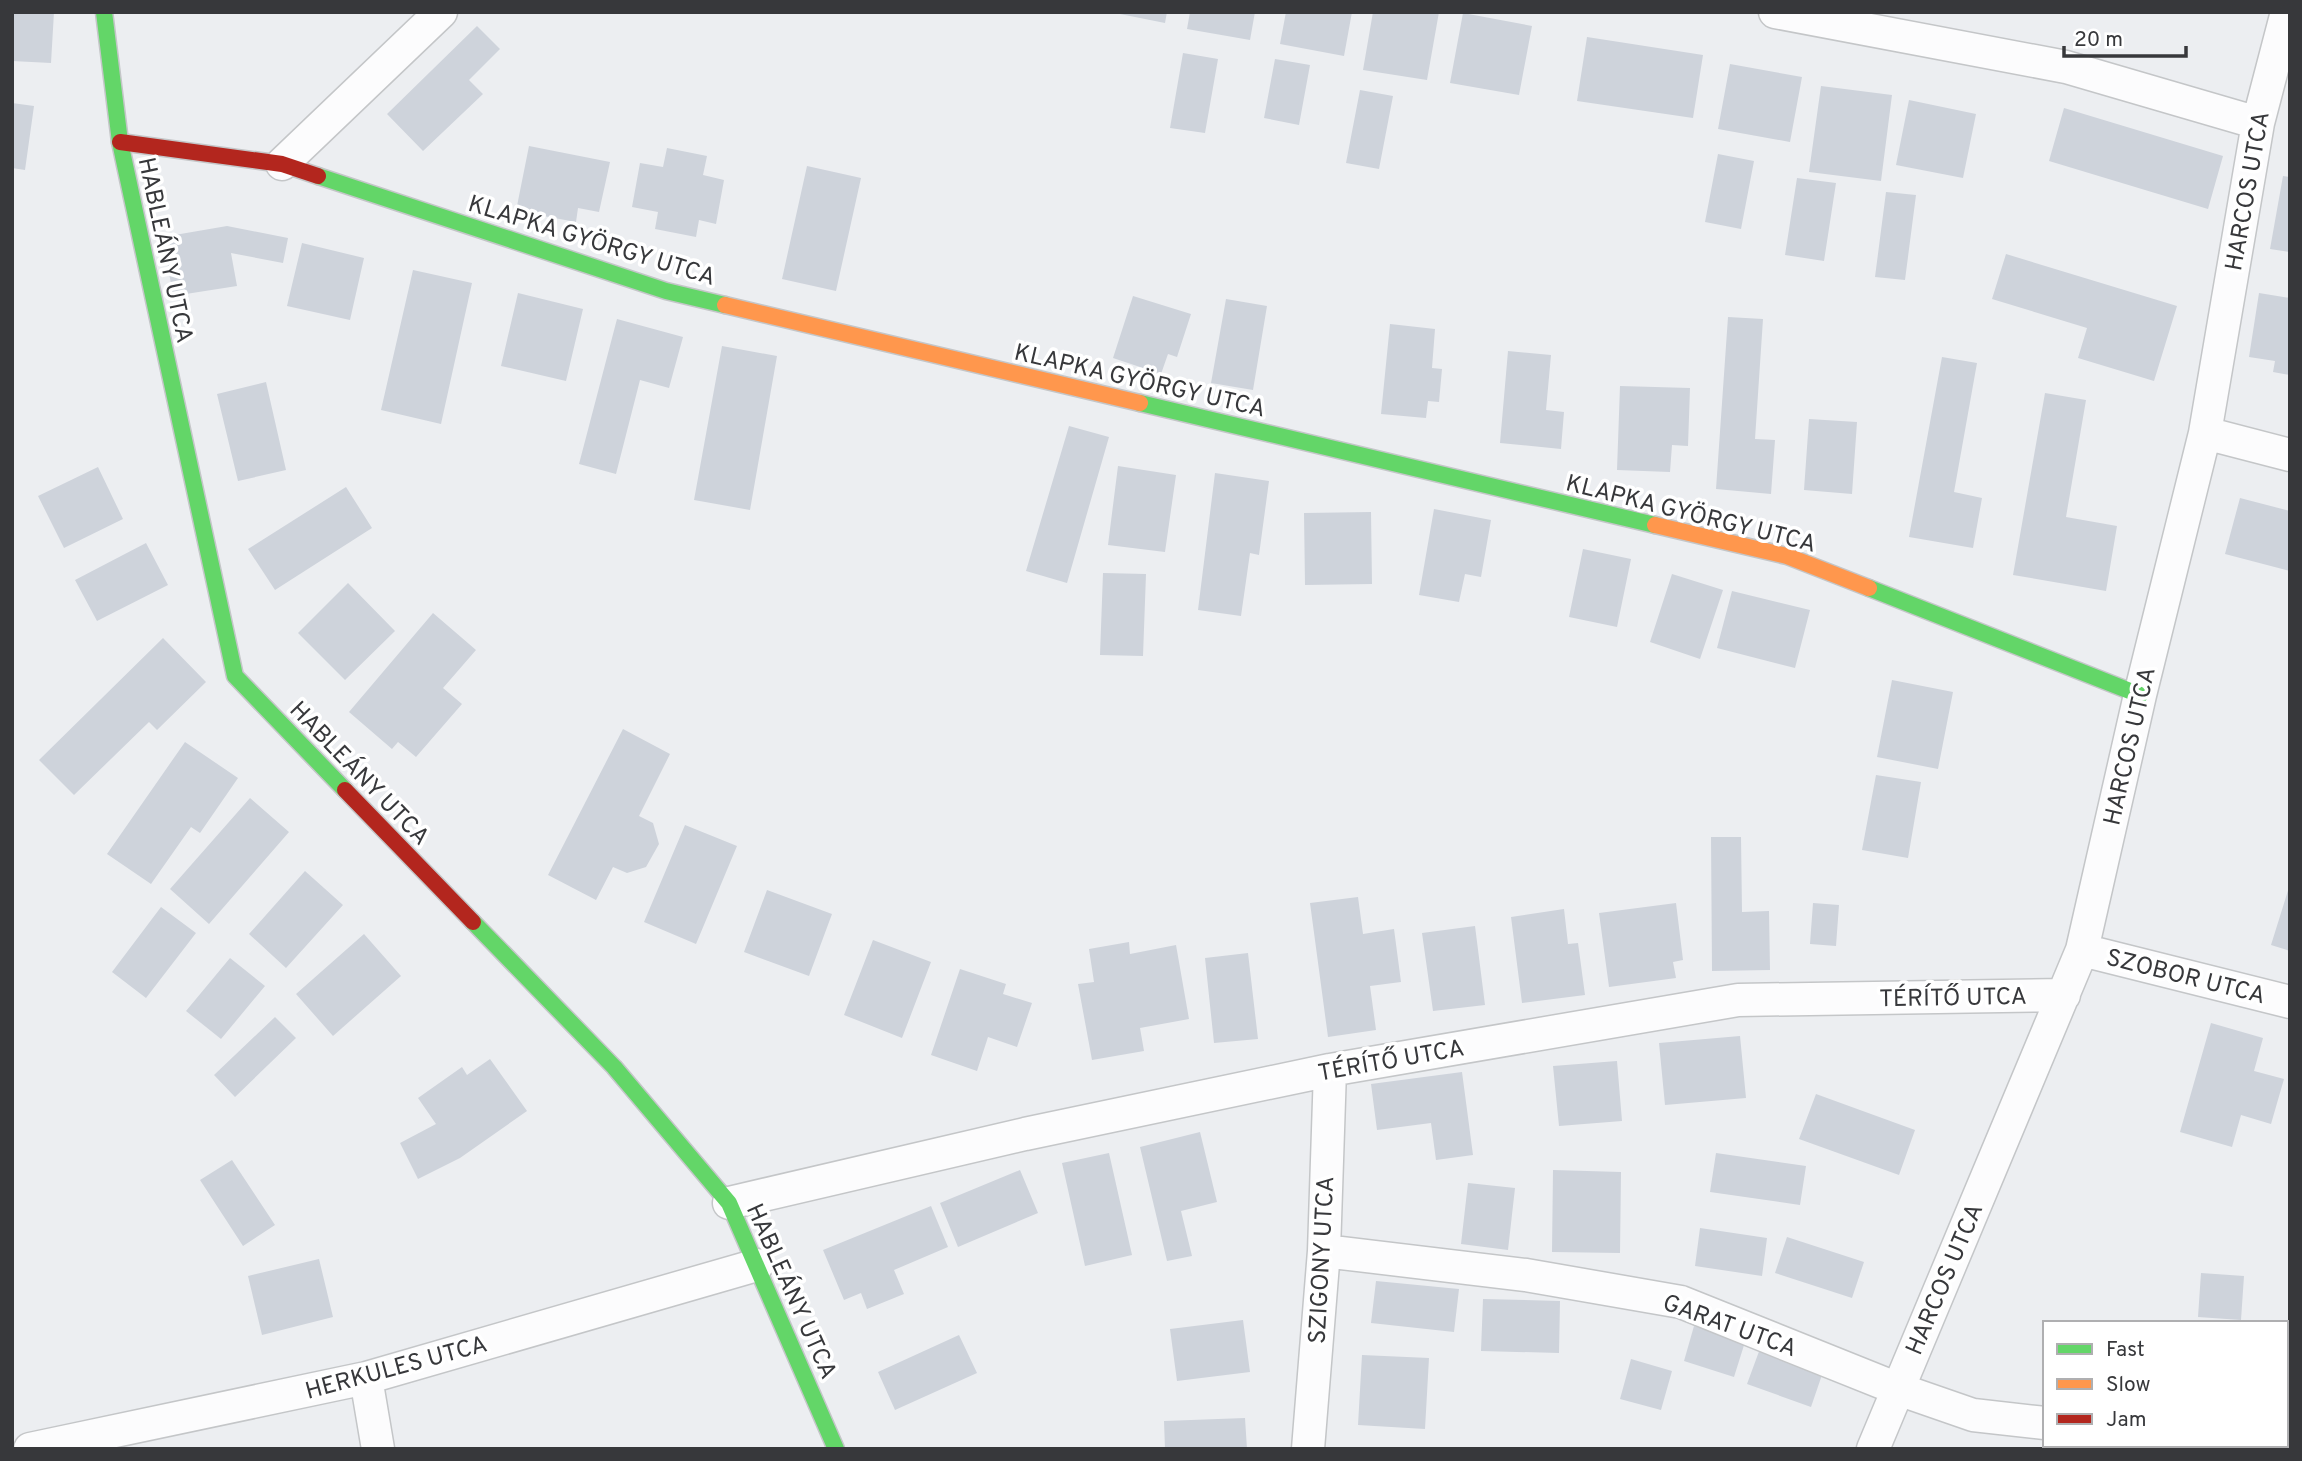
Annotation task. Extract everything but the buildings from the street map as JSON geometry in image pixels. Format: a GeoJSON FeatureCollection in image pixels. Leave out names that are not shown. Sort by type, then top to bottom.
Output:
{"type":"FeatureCollection","features":[{"type":"Feature","properties":{"kind":"street","name":"HABLEÁNY UTCA"},"geometry":{"type":"LineString","coordinates":[[103,12],[120,142],[235,676],[614,1067],[729,1203],[836,1449]]}},
{"type":"Feature","properties":{"kind":"street"},"geometry":{"type":"LineString","coordinates":[[282,164],[441,12]]}},
{"type":"Feature","properties":{"kind":"street"},"geometry":{"type":"LineString","coordinates":[[1774,12],[2066,67],[2258,122]]}},
{"type":"Feature","properties":{"kind":"street","name":"HARCOS UTCA"},"geometry":{"type":"LineString","coordinates":[[1873,1449],[2082,950],[2140,695],[2205,433],[2258,122],[2287,12]]}},
{"type":"Feature","properties":{"kind":"street","name":"KLAPKA GYÖRGY UTCA"},"geometry":{"type":"LineString","coordinates":[[120,142],[282,164],[666,291],[1787,556],[2140,695]]}},
{"type":"Feature","properties":{"kind":"street"},"geometry":{"type":"LineString","coordinates":[[2205,433],[2290,455]]}},
{"type":"Feature","properties":{"kind":"street","name":"SZOBOR UTCA"},"geometry":{"type":"LineString","coordinates":[[2082,950],[2290,1002]]}},
{"type":"Feature","properties":{"kind":"street","name":"TÉRÍTŐ UTCA"},"geometry":{"type":"LineString","coordinates":[[729,1203],[1025,1134],[1330,1070],[1738,1000],[2064,995]]}},
{"type":"Feature","properties":{"kind":"street","name":"SZIGONY UTCA"},"geometry":{"type":"LineString","coordinates":[[1308,1449],[1324,1251],[1330,1070]]}},
{"type":"Feature","properties":{"kind":"street","name":"GARAT UTCA"},"geometry":{"type":"LineString","coordinates":[[1324,1251],[1526,1275],[1681,1302],[1898,1389],[1973,1415],[2043,1423]]}},
{"type":"Feature","properties":{"kind":"street","name":"HERKULES UTCA"},"geometry":{"type":"LineString","coordinates":[[30,1449],[366,1378],[757,1265]]}},
{"type":"Feature","properties":{"kind":"street"},"geometry":{"type":"LineString","coordinates":[[366,1378],[378,1449]]}},
{"type":"Feature","properties":{"kind":"traffic: fast"},"geometry":{"type":"LineString","coordinates":[[104,12],[120,142],[235,676],[345,790]]}},
{"type":"Feature","properties":{"kind":"traffic: fast"},"geometry":{"type":"LineString","coordinates":[[318,176],[666,291],[725,305]]}},
{"type":"Feature","properties":{"kind":"traffic: fast"},"geometry":{"type":"LineString","coordinates":[[1140,403],[1655,525]]}},
{"type":"Feature","properties":{"kind":"traffic: fast"},"geometry":{"type":"LineString","coordinates":[[1869,588],[2140,695]]}},
{"type":"Feature","properties":{"kind":"traffic: fast"},"geometry":{"type":"LineString","coordinates":[[473,922],[614,1067],[729,1203],[836,1449]]}},
{"type":"Feature","properties":{"kind":"traffic: slow"},"geometry":{"type":"LineString","coordinates":[[725,305],[1140,403]]}},
{"type":"Feature","properties":{"kind":"traffic: slow"},"geometry":{"type":"LineString","coordinates":[[1655,525],[1787,556],[1869,588]]}},
{"type":"Feature","properties":{"kind":"traffic: jam"},"geometry":{"type":"LineString","coordinates":[[120,142],[282,164],[318,176]]}},
{"type":"Feature","properties":{"kind":"traffic: jam"},"geometry":{"type":"LineString","coordinates":[[345,790],[473,922]]}}]}
